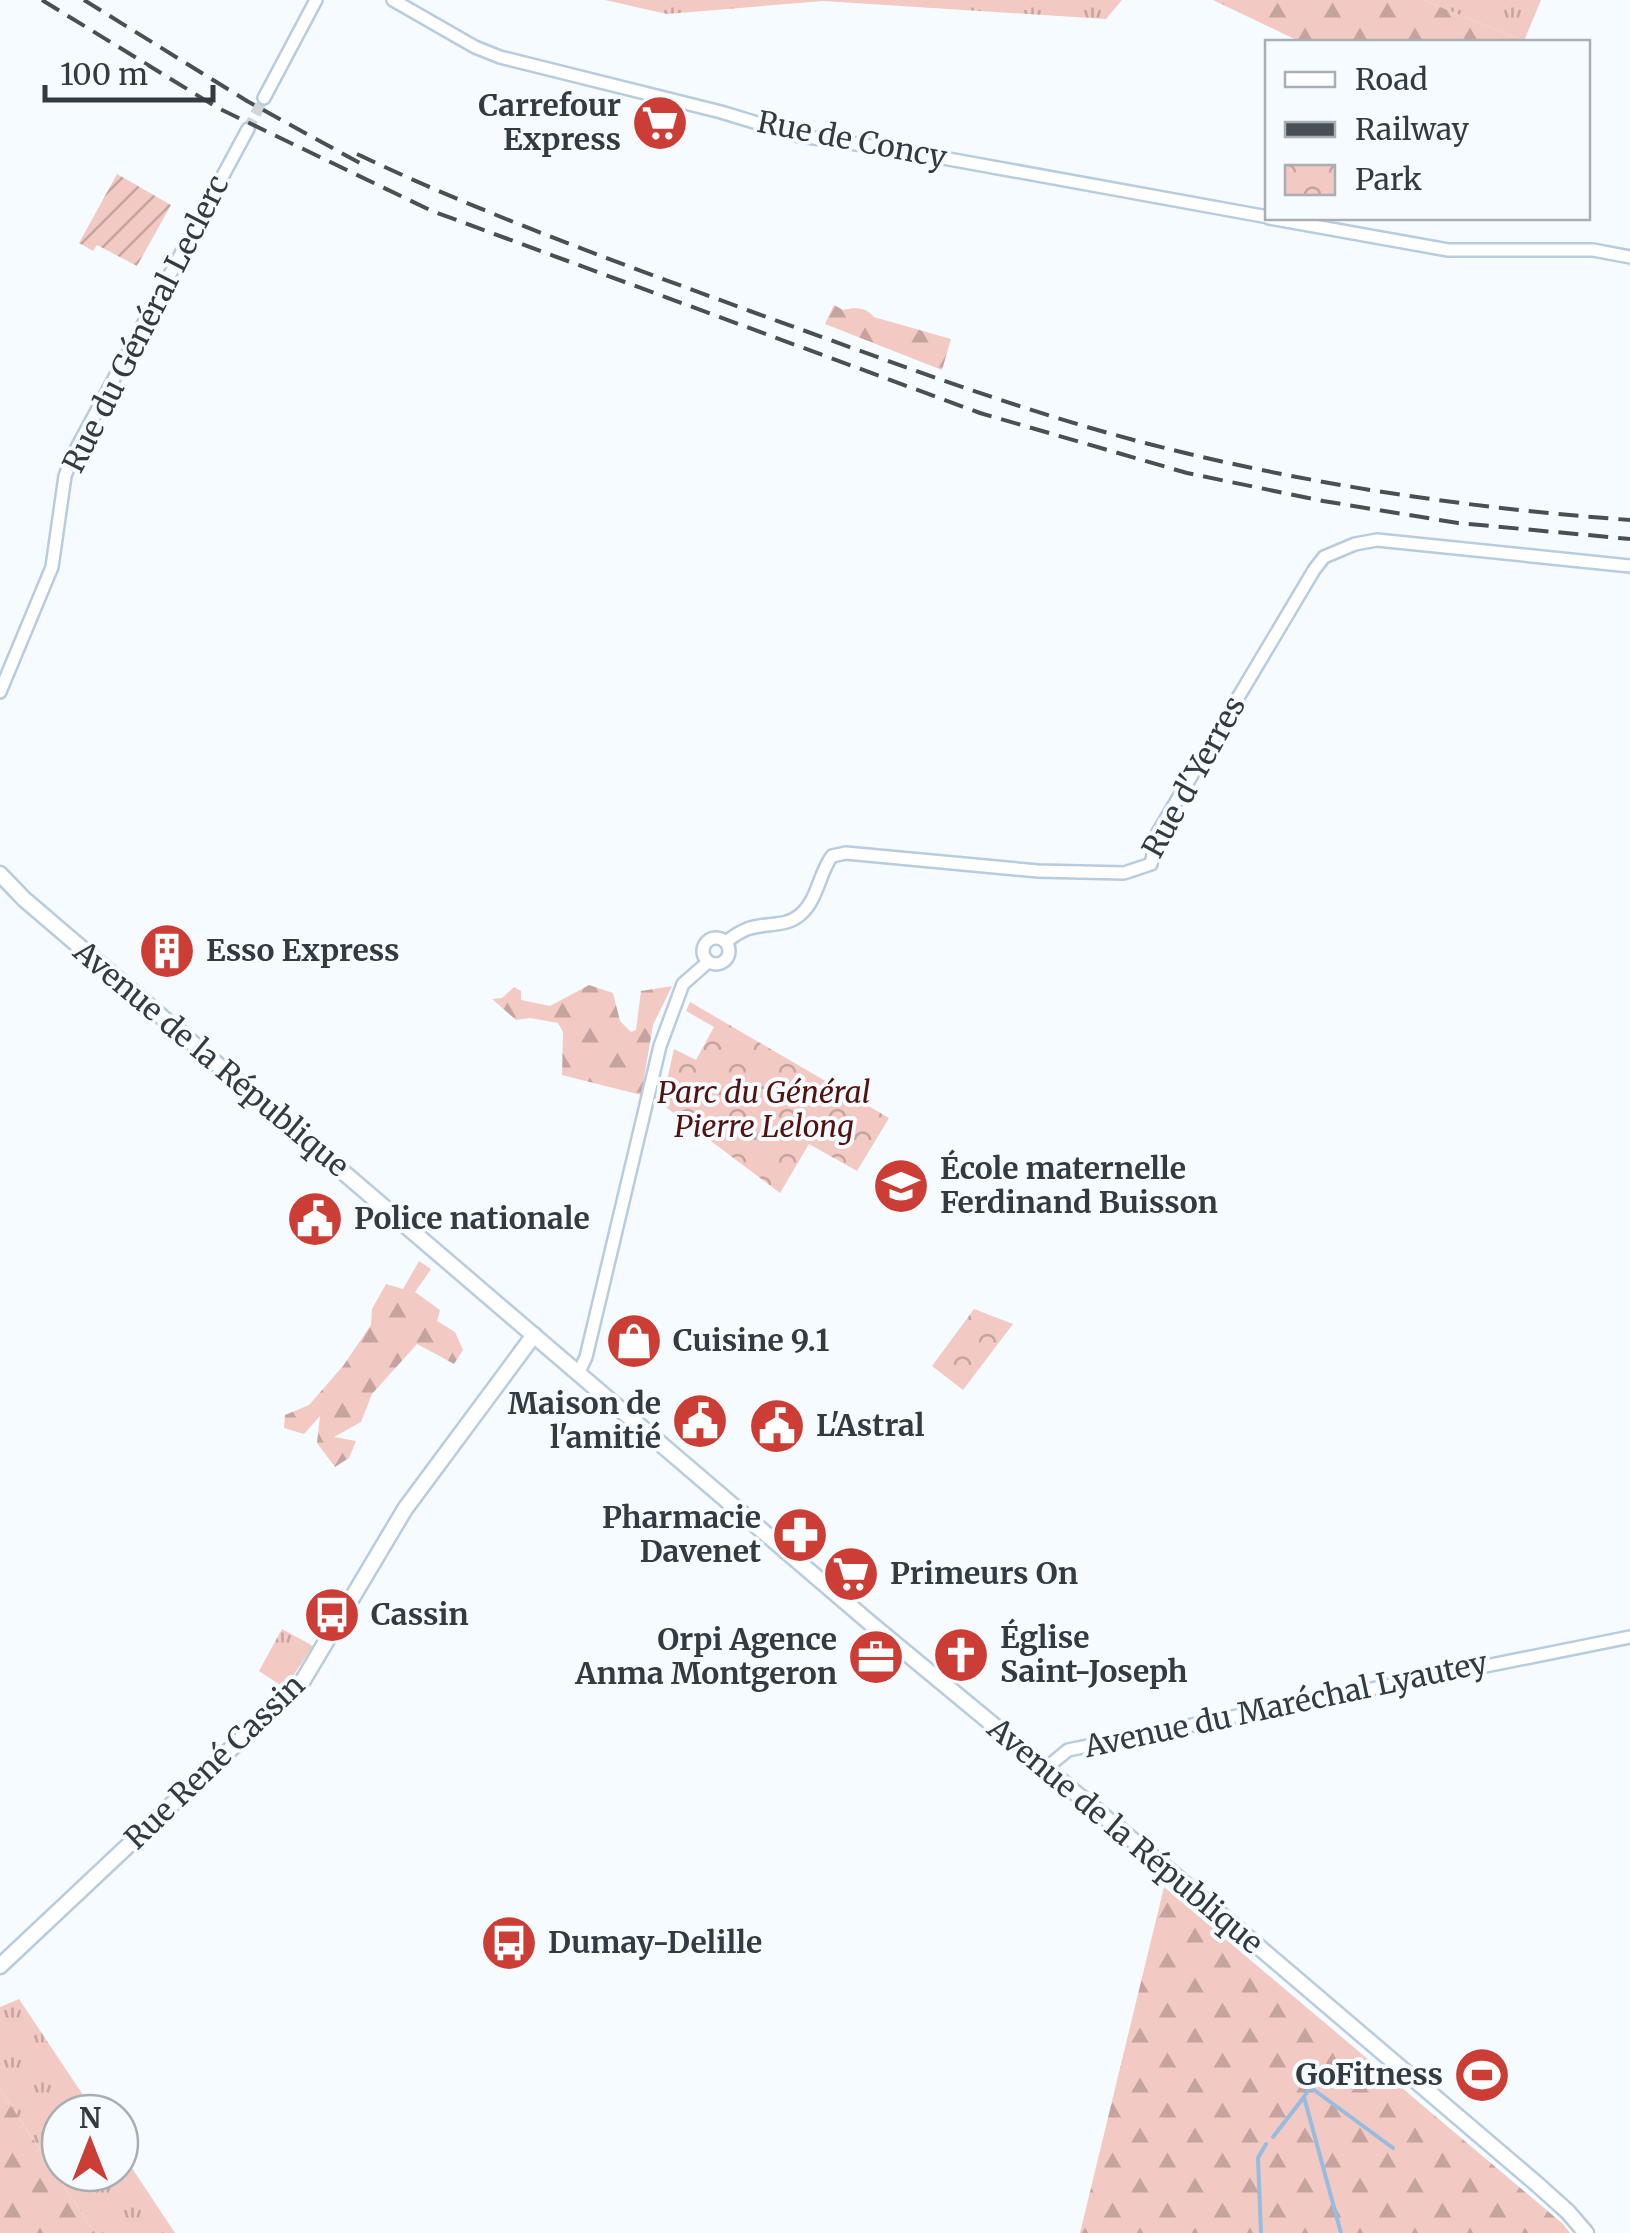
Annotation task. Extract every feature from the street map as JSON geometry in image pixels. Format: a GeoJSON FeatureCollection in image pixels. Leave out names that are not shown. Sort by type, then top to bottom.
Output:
{"type":"FeatureCollection","features":[{"type":"Feature","properties":{"kind":"main road","name":"Avenue de la République"},"geometry":{"type":"LineString","coordinates":[[0,874],[32,906],[578,1374],[1568,2212],[1586,2233]]}},
{"type":"Feature","properties":{"kind":"main road","name":"Rue René Cassin"},"geometry":{"type":"LineString","coordinates":[[0,1966],[302,1682],[405,1509],[534,1335]]}},
{"type":"Feature","properties":{"kind":"street"},"geometry":{"type":"LineString","coordinates":[[264,98],[316,0]]}},
{"type":"Feature","properties":{"kind":"street","name":"Rue de Concy"},"geometry":{"type":"LineString","coordinates":[[393,0],[500,57],[721,112],[800,136],[899,150],[1265,216]]}},
{"type":"Feature","properties":{"kind":"street","name":"Rue du Général Leclerc"},"geometry":{"type":"LineString","coordinates":[[0,692],[52,566],[65,476],[73,455],[248,129]]}},
{"type":"Feature","properties":{"kind":"street","name":"Rue de Concy"},"geometry":{"type":"LineString","coordinates":[[1284,220],[1448,250],[1593,250],[1630,257]]}},
{"type":"Feature","properties":{"kind":"street","name":"Rue d'Yerres"},"geometry":{"type":"LineString","coordinates":[[726,942],[745,930],[790,922],[801,914],[832,856],[846,853],[1038,871],[1124,873],[1151,864],[1158,832],[1314,570],[1324,558],[1355,544],[1401,541],[1630,566]]}},
{"type":"Feature","properties":{"kind":"street"},"geometry":{"type":"LineString","coordinates":[[715,938],[726,942],[730,954],[726,961],[715,965],[708,962],[703,956],[704,944],[715,938]]}},
{"type":"Feature","properties":{"kind":"street"},"geometry":{"type":"LineString","coordinates":[[578,1374],[588,1347],[660,1046],[682,984],[708,962]]}},
{"type":"Feature","properties":{"kind":"street","name":"Avenue du Maréchal Lyautey"},"geometry":{"type":"LineString","coordinates":[[1045,1769],[1068,1750],[1630,1637]]}},
{"type":"Feature","properties":{"kind":"green space"},"geometry":{"type":"Polygon","coordinates":[[[605,0],[1122,0],[1106,19],[823,1],[667,14],[605,0]]]}},
{"type":"Feature","properties":{"kind":"green space"},"geometry":{"type":"Polygon","coordinates":[[[1213,0],[1423,0],[1522,40],[1297,40],[1213,0]]]}},
{"type":"Feature","properties":{"kind":"green space"},"geometry":{"type":"Polygon","coordinates":[[[1423,0],[1541,0],[1522,40],[1423,0]]]}},
{"type":"Feature","properties":{"kind":"green space"},"geometry":{"type":"Polygon","coordinates":[[[117,174],[171,205],[137,266],[97,245],[93,251],[79,243],[117,174]]]}},
{"type":"Feature","properties":{"kind":"green space"},"geometry":{"type":"Polygon","coordinates":[[[834,305],[843,310],[864,310],[874,317],[951,339],[942,370],[825,324],[834,305]]]}},
{"type":"Feature","properties":{"kind":"green space"},"geometry":{"type":"Polygon","coordinates":[[[589,985],[613,993],[620,1021],[631,1032],[636,1030],[641,991],[672,986],[653,1025],[641,1095],[562,1075],[563,1032],[558,1023],[516,1020],[492,999],[502,998],[514,987],[521,991],[521,1000],[550,1006],[589,985]]]}},
{"type":"Feature","properties":{"kind":"green space","name":"Parc du Général Pierre Lelong"},"geometry":{"type":"Polygon","coordinates":[[[690,1002],[889,1118],[857,1171],[809,1144],[780,1193],[667,1108],[663,1098],[674,1049],[696,1060],[714,1027],[686,1011],[690,1002]]]}},
{"type":"Feature","properties":{"kind":"green space"},"geometry":{"type":"Polygon","coordinates":[[[419,1261],[431,1269],[415,1292],[440,1310],[437,1321],[455,1332],[463,1350],[454,1364],[417,1344],[372,1394],[361,1422],[334,1437],[356,1441],[349,1458],[335,1467],[317,1443],[320,1416],[304,1434],[284,1428],[285,1415],[309,1405],[343,1366],[371,1325],[372,1309],[386,1284],[403,1289],[419,1261]]]}},
{"type":"Feature","properties":{"kind":"green space"},"geometry":{"type":"Polygon","coordinates":[[[974,1309],[1013,1324],[963,1390],[932,1366],[974,1309]]]}},
{"type":"Feature","properties":{"kind":"green space"},"geometry":{"type":"Polygon","coordinates":[[[282,1629],[313,1646],[285,1688],[259,1671],[282,1629]]]}},
{"type":"Feature","properties":{"kind":"green space"},"geometry":{"type":"Polygon","coordinates":[[[1164,1887],[1563,2224],[1570,2233],[1080,2233],[1164,1887]]]}},
{"type":"Feature","properties":{"kind":"green space"},"geometry":{"type":"Polygon","coordinates":[[[19,1999],[82,2093],[40,2093],[40,2150],[0,2089],[0,2007],[19,1999]]]}},
{"type":"Feature","properties":{"kind":"green space"},"geometry":{"type":"Polygon","coordinates":[[[0,2089],[40,2150],[40,2193],[69,2193],[95,2233],[0,2233],[0,2089]]]}},
{"type":"Feature","properties":{"kind":"green space"},"geometry":{"type":"Polygon","coordinates":[[[140,2180],[175,2233],[95,2233],[69,2193],[140,2193],[140,2180]]]}},
{"type":"Feature","properties":{"kind":"waterway"},"geometry":{"type":"LineString","coordinates":[[1273,2137],[1319,2072]]}},
{"type":"Feature","properties":{"kind":"waterway"},"geometry":{"type":"LineString","coordinates":[[1310,2087],[1393,2148]]}},
{"type":"Feature","properties":{"kind":"waterway"},"geometry":{"type":"LineString","coordinates":[[1304,2097],[1341,2233]]}},
{"type":"Feature","properties":{"kind":"waterway"},"geometry":{"type":"LineString","coordinates":[[1261,2233],[1258,2158],[1266,2144]]}},
{"type":"Feature","properties":{"kind":"tunnel"},"geometry":{"type":"LineString","coordinates":[[248,129],[264,98]]}},
{"type":"Feature","properties":{"kind":"railway"},"geometry":{"type":"LineString","coordinates":[[42,0],[218,108],[432,211],[980,413],[1187,473],[1323,501],[1458,523],[1630,539]]}},
{"type":"Feature","properties":{"kind":"railway"},"geometry":{"type":"LineString","coordinates":[[84,0],[247,101],[367,167]]}},
{"type":"Feature","properties":{"kind":"railway"},"geometry":{"type":"LineString","coordinates":[[357,154],[503,218],[650,274],[946,382],[1095,429],[1205,458],[1325,482],[1507,509],[1630,520]]}},
{"type":"Feature","properties":{"kind":"place","name":"Carrefour Express"},"geometry":{"type":"Point","coordinates":[660,123]}},
{"type":"Feature","properties":{"kind":"place","name":"Esso Express"},"geometry":{"type":"Point","coordinates":[167,951]}},
{"type":"Feature","properties":{"kind":"place","name":"École maternelle Ferdinand Buisson"},"geometry":{"type":"Point","coordinates":[901,1186]}},
{"type":"Feature","properties":{"kind":"place","name":"Police nationale"},"geometry":{"type":"Point","coordinates":[315,1219]}},
{"type":"Feature","properties":{"kind":"place","name":"Cuisine 9.1"},"geometry":{"type":"Point","coordinates":[634,1341]}},
{"type":"Feature","properties":{"kind":"place","name":"Maison de l'amitié"},"geometry":{"type":"Point","coordinates":[700,1421]}},
{"type":"Feature","properties":{"kind":"place","name":"L'Astral"},"geometry":{"type":"Point","coordinates":[777,1426]}},
{"type":"Feature","properties":{"kind":"place","name":"Pharmacie Davenet"},"geometry":{"type":"Point","coordinates":[800,1535]}},
{"type":"Feature","properties":{"kind":"place","name":"Primeurs On"},"geometry":{"type":"Point","coordinates":[851,1574]}},
{"type":"Feature","properties":{"kind":"place","name":"Cassin"},"geometry":{"type":"Point","coordinates":[332,1615]}},
{"type":"Feature","properties":{"kind":"place","name":"Église Saint-Joseph"},"geometry":{"type":"Point","coordinates":[961,1655]}},
{"type":"Feature","properties":{"kind":"place","name":"Orpi Agence Anma Montgeron"},"geometry":{"type":"Point","coordinates":[876,1657]}},
{"type":"Feature","properties":{"kind":"place","name":"Dumay-Delille"},"geometry":{"type":"Point","coordinates":[509,1943]}},
{"type":"Feature","properties":{"kind":"place","name":"GoFitness"},"geometry":{"type":"Point","coordinates":[1482,2075]}}]}
